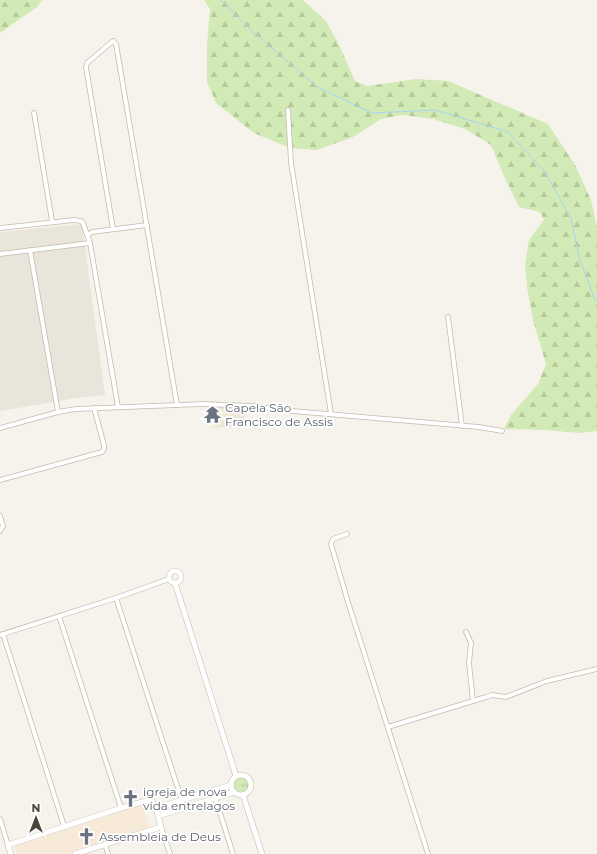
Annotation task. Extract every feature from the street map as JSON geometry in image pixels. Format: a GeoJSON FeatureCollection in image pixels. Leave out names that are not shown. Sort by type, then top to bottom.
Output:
{"type":"FeatureCollection","features":[{"type":"Feature","properties":{"kind":"street"},"geometry":{"type":"LineString","coordinates":[[113,229],[86,67],[87,63],[112,42],[114,42],[116,44],[177,405]]}},
{"type":"Feature","properties":{"kind":"street"},"geometry":{"type":"LineString","coordinates":[[288,110],[291,163],[331,414]]}},
{"type":"Feature","properties":{"kind":"street"},"geometry":{"type":"LineString","coordinates":[[34,113],[52,221]]}},
{"type":"Feature","properties":{"kind":"street"},"geometry":{"type":"LineString","coordinates":[[0,228],[52,221],[74,220],[81,221],[84,224],[90,243],[118,407]]}},
{"type":"Feature","properties":{"kind":"street"},"geometry":{"type":"LineString","coordinates":[[88,236],[92,232],[147,225]]}},
{"type":"Feature","properties":{"kind":"street"},"geometry":{"type":"LineString","coordinates":[[0,254],[90,243]]}},
{"type":"Feature","properties":{"kind":"street"},"geometry":{"type":"LineString","coordinates":[[30,250],[58,412]]}},
{"type":"Feature","properties":{"kind":"street"},"geometry":{"type":"LineString","coordinates":[[448,317],[462,426]]}},
{"type":"Feature","properties":{"kind":"street"},"geometry":{"type":"LineString","coordinates":[[0,428],[58,412],[94,408],[218,404],[494,429],[502,431]]}},
{"type":"Feature","properties":{"kind":"street"},"geometry":{"type":"LineString","coordinates":[[0,480],[102,452],[104,445],[94,408]]}},
{"type":"Feature","properties":{"kind":"street"},"geometry":{"type":"LineString","coordinates":[[0,516],[3,526],[0,531]]}},
{"type":"Feature","properties":{"kind":"street"},"geometry":{"type":"LineString","coordinates":[[347,534],[333,540],[331,543],[348,602],[428,854]]}},
{"type":"Feature","properties":{"kind":"street"},"geometry":{"type":"LineString","coordinates":[[170,579],[170,573],[175,571],[179,573],[180,579],[175,583]]}},
{"type":"Feature","properties":{"kind":"street"},"geometry":{"type":"LineString","coordinates":[[170,579],[175,583],[236,776]]}},
{"type":"Feature","properties":{"kind":"street"},"geometry":{"type":"LineString","coordinates":[[64,826],[2,634],[116,598],[170,579]]}},
{"type":"Feature","properties":{"kind":"street"},"geometry":{"type":"LineString","coordinates":[[116,598],[184,807]]}},
{"type":"Feature","properties":{"kind":"street"},"geometry":{"type":"LineString","coordinates":[[60,616],[121,808]]}},
{"type":"Feature","properties":{"kind":"street"},"geometry":{"type":"LineString","coordinates":[[466,632],[471,643],[469,663],[473,701]]}},
{"type":"Feature","properties":{"kind":"street"},"geometry":{"type":"LineString","coordinates":[[388,727],[492,695],[506,697],[547,681],[597,669]]}},
{"type":"Feature","properties":{"kind":"street"},"geometry":{"type":"LineString","coordinates":[[243,774],[248,776],[252,786],[250,791],[243,795],[238,795],[234,792],[231,785],[232,780],[236,776],[243,774]]}},
{"type":"Feature","properties":{"kind":"street"},"geometry":{"type":"LineString","coordinates":[[156,808],[231,785]]}},
{"type":"Feature","properties":{"kind":"street"},"geometry":{"type":"LineString","coordinates":[[158,816],[234,792]]}},
{"type":"Feature","properties":{"kind":"street"},"geometry":{"type":"LineString","coordinates":[[243,795],[262,854]]}},
{"type":"Feature","properties":{"kind":"street"},"geometry":{"type":"LineString","coordinates":[[215,797],[233,854]]}},
{"type":"Feature","properties":{"kind":"street"},"geometry":{"type":"LineString","coordinates":[[8,845],[150,800],[156,808],[170,854]]}},
{"type":"Feature","properties":{"kind":"street"},"geometry":{"type":"LineString","coordinates":[[0,819],[11,854]]}},
{"type":"Feature","properties":{"kind":"street"},"geometry":{"type":"LineString","coordinates":[[75,854],[161,827]]}},
{"type":"Feature","properties":{"kind":"street"},"geometry":{"type":"LineString","coordinates":[[105,844],[108,854]]}},
{"type":"Feature","properties":{"kind":"shaded area"},"geometry":{"type":"Polygon","coordinates":[[[82,224],[105,395],[77,398],[0,411],[0,232],[82,224]]]}},
{"type":"Feature","properties":{"kind":"shaded area"},"geometry":{"type":"Polygon","coordinates":[[[210,405],[244,407],[247,426],[213,428],[210,405]]]}},
{"type":"Feature","properties":{"kind":"shaded area"},"geometry":{"type":"Polygon","coordinates":[[[142,804],[150,828],[69,854],[17,854],[15,845],[142,804]]]}},
{"type":"Feature","properties":{"kind":"green space"},"geometry":{"type":"Polygon","coordinates":[[[0,0],[42,0],[37,7],[0,33],[0,0]]]}},
{"type":"Feature","properties":{"kind":"green space"},"geometry":{"type":"Polygon","coordinates":[[[204,0],[303,0],[326,21],[340,47],[355,81],[367,86],[416,79],[448,81],[548,124],[575,165],[591,200],[597,227],[597,431],[579,433],[504,429],[511,415],[538,384],[546,364],[533,320],[525,265],[529,240],[544,220],[540,212],[519,207],[491,145],[465,129],[433,119],[403,115],[381,119],[353,137],[317,150],[290,148],[254,133],[216,103],[207,82],[207,45],[210,9],[204,0]]]}},
{"type":"Feature","properties":{"kind":"green space"},"geometry":{"type":"Polygon","coordinates":[[[241,776],[247,779],[250,785],[247,791],[241,794],[235,791],[232,785],[235,779],[241,776]]]}},
{"type":"Feature","properties":{"kind":"waterway"},"geometry":{"type":"LineString","coordinates":[[221,0],[250,29],[317,87],[372,113],[435,110],[508,132],[545,172],[571,218],[579,257],[595,300],[597,301]]}},
{"type":"Feature","properties":{"kind":"place","name":"Capela São Francisco de Assis"},"geometry":{"type":"Point","coordinates":[212,415]}},
{"type":"Feature","properties":{"kind":"place","name":"igreja de nova vida entrelagos"},"geometry":{"type":"Point","coordinates":[130,799]}},
{"type":"Feature","properties":{"kind":"place","name":"Assembleia de Deus"},"geometry":{"type":"Point","coordinates":[86,837]}}]}
